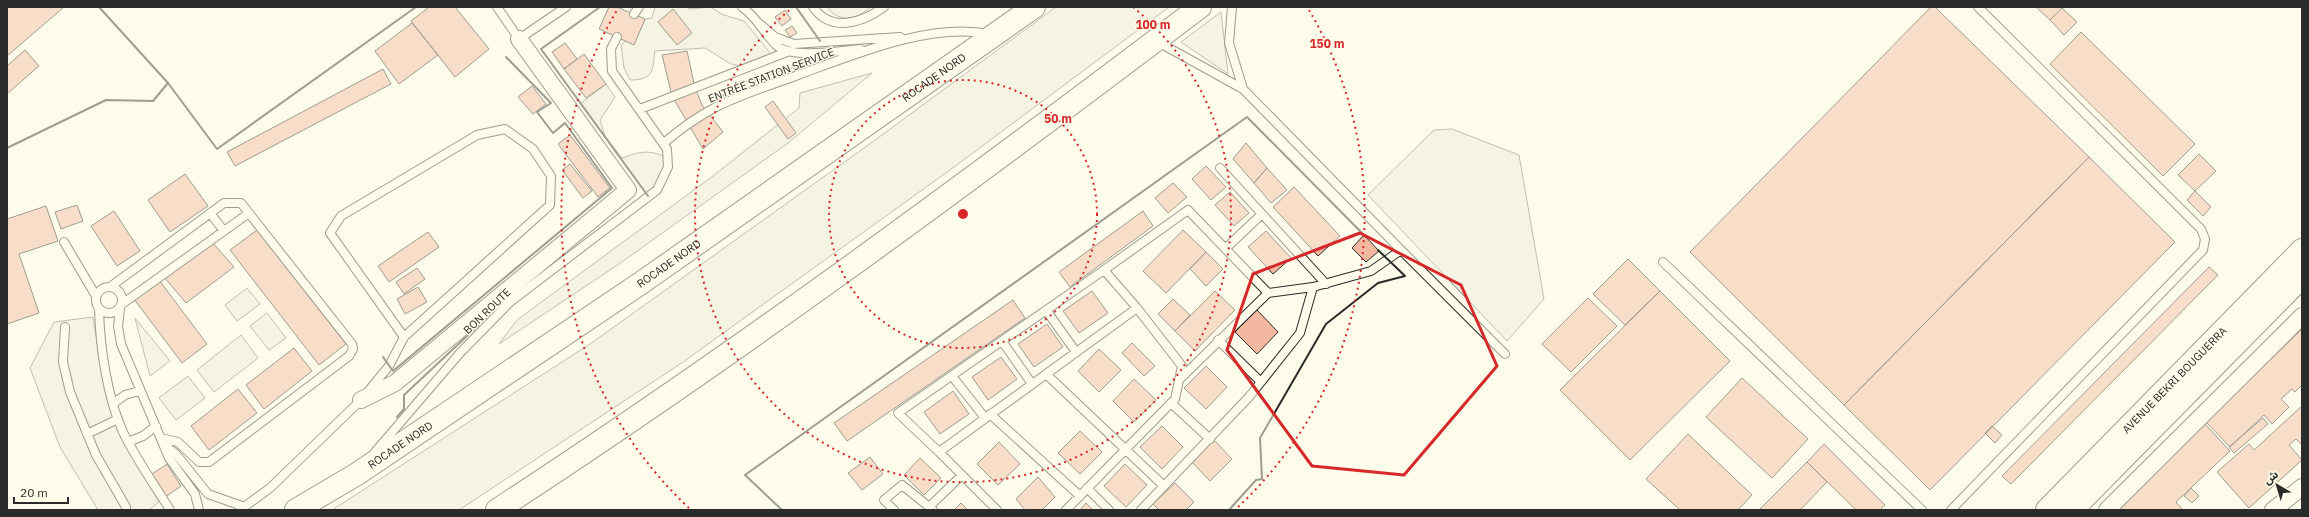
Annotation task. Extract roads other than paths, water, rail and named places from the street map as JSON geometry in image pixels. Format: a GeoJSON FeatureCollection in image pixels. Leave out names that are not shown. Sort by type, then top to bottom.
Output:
{"type":"FeatureCollection","features":[{"type":"Feature","properties":{"kind":"highway"},"geometry":{"type":"LineString","coordinates":[[999,32],[1006,7]]}},
{"type":"Feature","properties":{"kind":"highway","name":"ROCADE NORD"},"geometry":{"type":"LineString","coordinates":[[296,510],[357,474],[641,283],[1034,7]]}},
{"type":"Feature","properties":{"kind":"highway"},"geometry":{"type":"LineString","coordinates":[[505,506],[607,438],[778,320],[1200,7]]}},
{"type":"Feature","properties":{"kind":"highway","name":"AVENUE BEKRI BOUGUERRA"},"geometry":{"type":"LineString","coordinates":[[2047,510],[2302,250]]}},
{"type":"Feature","properties":{"kind":"highway","name":"AVENUE BEKRI BOUGUERRA"},"geometry":{"type":"LineString","coordinates":[[2072,510],[2302,277]]}},
{"type":"Feature","properties":{"kind":"street"},"geometry":{"type":"LineString","coordinates":[[361,400],[395,383],[628,190],[520,39]]}},
{"type":"Feature","properties":{"kind":"street"},"geometry":{"type":"LineString","coordinates":[[2107,510],[2302,316]]}},
{"type":"Feature","properties":{"kind":"street"},"geometry":{"type":"LineString","coordinates":[[2274,510],[2302,487]]}},
{"type":"Feature","properties":{"kind":"lane"},"geometry":{"type":"LineString","coordinates":[[497,7],[520,39],[566,7]]}},
{"type":"Feature","properties":{"kind":"lane"},"geometry":{"type":"LineString","coordinates":[[634,14],[640,7]]}},
{"type":"Feature","properties":{"kind":"lane","name":"ENTRÉE STATION SERVICE"},"geometry":{"type":"LineString","coordinates":[[742,7],[753,15],[776,46],[787,52],[818,53],[870,48],[927,35],[957,31],[999,32]]}},
{"type":"Feature","properties":{"kind":"lane"},"geometry":{"type":"LineString","coordinates":[[813,7],[817,13],[832,22],[853,23],[872,16],[884,7]]}},
{"type":"Feature","properties":{"kind":"lane"},"geometry":{"type":"LineString","coordinates":[[1232,7],[1229,43],[1243,89]]}},
{"type":"Feature","properties":{"kind":"lane"},"geometry":{"type":"LineString","coordinates":[[1951,510],[2203,250],[2205,239],[2201,229],[1978,7]]}},
{"type":"Feature","properties":{"kind":"lane"},"geometry":{"type":"LineString","coordinates":[[760,24],[775,37],[794,44],[927,35]]}},
{"type":"Feature","properties":{"kind":"lane"},"geometry":{"type":"LineString","coordinates":[[617,37],[611,49],[612,72],[664,143]]}},
{"type":"Feature","properties":{"kind":"lane"},"geometry":{"type":"LineString","coordinates":[[1155,41],[1243,89],[1505,354]]}},
{"type":"Feature","properties":{"kind":"lane","name":"ENTRÉE STATION SERVICE"},"geometry":{"type":"LineString","coordinates":[[664,143],[683,127],[718,106],[870,48]]}},
{"type":"Feature","properties":{"kind":"lane"},"geometry":{"type":"LineString","coordinates":[[640,109],[787,52]]}},
{"type":"Feature","properties":{"kind":"lane"},"geometry":{"type":"LineString","coordinates":[[163,442],[176,454],[208,494],[243,509],[270,488],[361,400],[389,366],[404,336],[550,205],[551,176],[533,149],[505,129],[476,135],[341,216],[330,233],[404,336]]}},
{"type":"Feature","properties":{"kind":"lane","name":"BON ROUTE"},"geometry":{"type":"LineString","coordinates":[[357,474],[460,353],[504,307],[657,190],[669,161],[668,148],[664,143]]}},
{"type":"Feature","properties":{"kind":"lane"},"geometry":{"type":"LineString","coordinates":[[1220,168],[1326,284]]}},
{"type":"Feature","properties":{"kind":"lane"},"geometry":{"type":"LineString","coordinates":[[96,296],[102,289],[110,287],[210,213],[230,201],[241,203],[249,212],[350,340],[352,353],[209,462],[199,462],[178,442],[163,442]]}},
{"type":"Feature","properties":{"kind":"lane"},"geometry":{"type":"LineString","coordinates":[[997,510],[898,413],[1188,210],[1268,293]]}},
{"type":"Feature","properties":{"kind":"lane"},"geometry":{"type":"LineString","coordinates":[[99,309],[110,314],[249,212]]}},
{"type":"Feature","properties":{"kind":"lane"},"geometry":{"type":"LineString","coordinates":[[210,213],[224,231]]}},
{"type":"Feature","properties":{"kind":"lane"},"geometry":{"type":"LineString","coordinates":[[1226,248],[1262,214]]}},
{"type":"Feature","properties":{"kind":"lane"},"geometry":{"type":"LineString","coordinates":[[64,242],[96,296],[96,303],[99,309],[101,340],[118,419],[128,442],[170,510]]}},
{"type":"Feature","properties":{"kind":"lane"},"geometry":{"type":"LineString","coordinates":[[1180,379],[1218,340],[1268,293],[1313,287],[1371,271],[1401,250]]}},
{"type":"Feature","properties":{"kind":"lane"},"geometry":{"type":"LineString","coordinates":[[1663,262],[1922,510]]}},
{"type":"Feature","properties":{"kind":"lane"},"geometry":{"type":"LineString","coordinates":[[1066,510],[1171,403],[1175,398],[1180,379],[1182,366],[1137,308],[1104,270]]}},
{"type":"Feature","properties":{"kind":"lane"},"geometry":{"type":"LineString","coordinates":[[110,287],[121,295],[118,326],[121,344],[139,391],[156,426],[169,458],[194,494],[199,510]]}},
{"type":"Feature","properties":{"kind":"lane"},"geometry":{"type":"LineString","coordinates":[[1141,510],[1261,382],[1300,333],[1313,287]]}},
{"type":"Feature","properties":{"kind":"lane"},"geometry":{"type":"LineString","coordinates":[[938,452],[1137,308]]}},
{"type":"Feature","properties":{"kind":"lane"},"geometry":{"type":"LineString","coordinates":[[1046,310],[1076,352]]}},
{"type":"Feature","properties":{"kind":"lane"},"geometry":{"type":"LineString","coordinates":[[64,328],[63,362],[66,377],[87,434],[109,480],[126,507]]}},
{"type":"Feature","properties":{"kind":"lane"},"geometry":{"type":"LineString","coordinates":[[1218,340],[1261,382]]}},
{"type":"Feature","properties":{"kind":"lane"},"geometry":{"type":"LineString","coordinates":[[1002,341],[1032,384]]}},
{"type":"Feature","properties":{"kind":"lane"},"geometry":{"type":"LineString","coordinates":[[1046,374],[1164,486]]}},
{"type":"Feature","properties":{"kind":"lane"},"geometry":{"type":"LineString","coordinates":[[952,376],[987,416],[1080,496]]}},
{"type":"Feature","properties":{"kind":"lane"},"geometry":{"type":"LineString","coordinates":[[114,403],[125,395],[139,391]]}},
{"type":"Feature","properties":{"kind":"lane"},"geometry":{"type":"LineString","coordinates":[[1171,403],[1210,438]]}},
{"type":"Feature","properties":{"kind":"lane"},"geometry":{"type":"LineString","coordinates":[[87,434],[118,419]]}},
{"type":"Feature","properties":{"kind":"lane"},"geometry":{"type":"LineString","coordinates":[[128,442],[143,436],[156,426]]}},
{"type":"Feature","properties":{"kind":"lane"},"geometry":{"type":"LineString","coordinates":[[894,510],[884,500],[902,485],[931,508],[961,476]]}},
{"type":"Feature","properties":{"kind":"lane"},"geometry":{"type":"LineString","coordinates":[[1087,488],[1110,510]]}}]}
